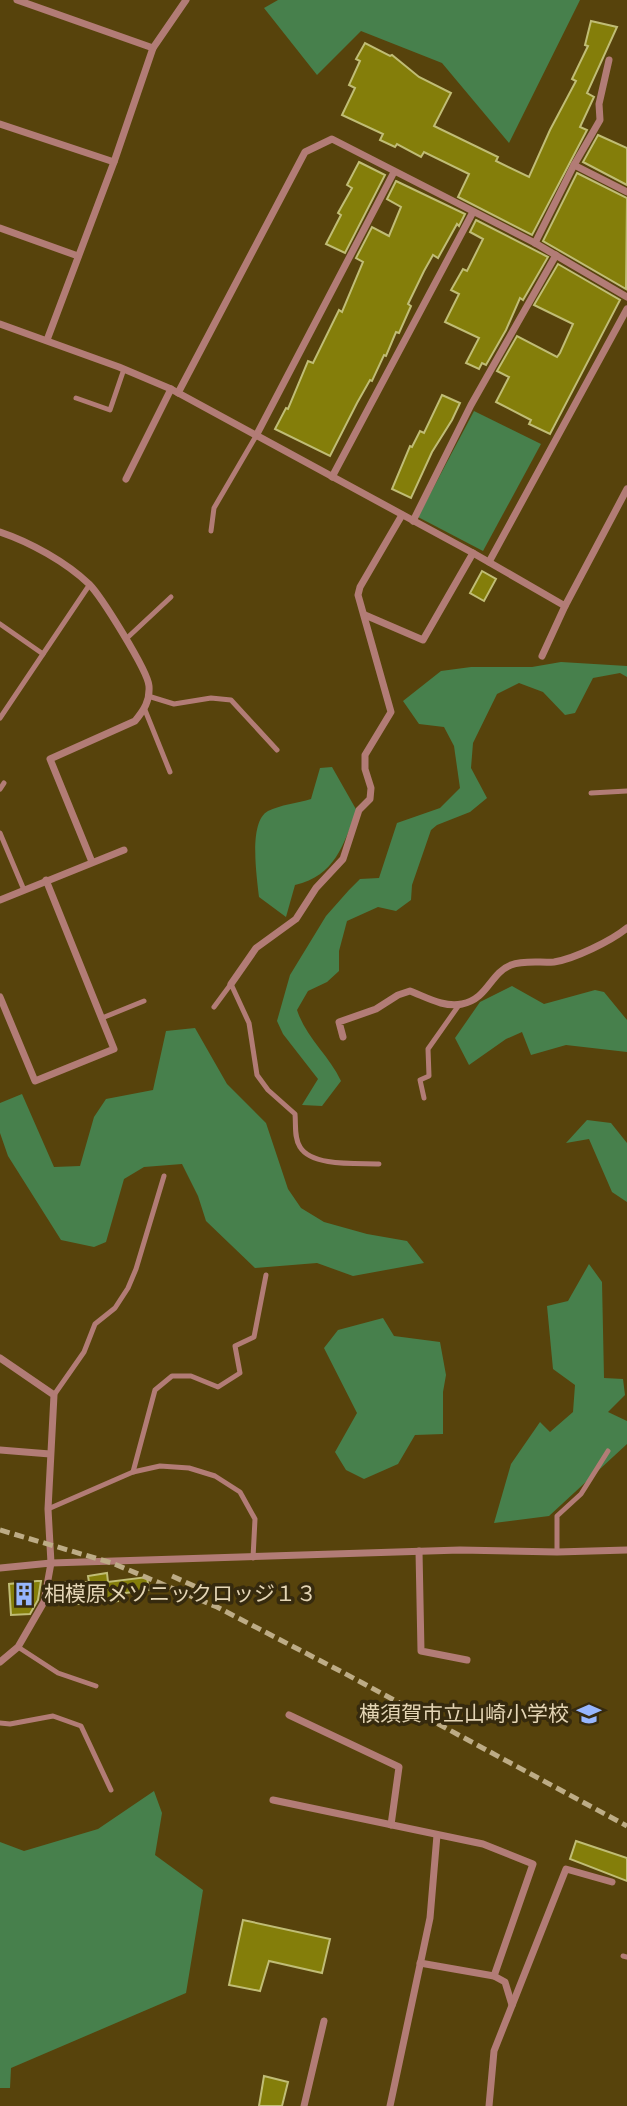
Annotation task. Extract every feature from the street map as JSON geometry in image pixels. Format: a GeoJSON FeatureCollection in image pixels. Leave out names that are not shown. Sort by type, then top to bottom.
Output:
{"type":"FeatureCollection","features":[{"type":"Feature","properties":{"kind":"street"},"geometry":{"type":"LineString","coordinates":[[17,0],[153,48]]}},
{"type":"Feature","properties":{"kind":"street"},"geometry":{"type":"LineString","coordinates":[[47,340],[114,162],[153,48],[186,0]]}},
{"type":"Feature","properties":{"kind":"street"},"geometry":{"type":"LineString","coordinates":[[534,243],[600,120],[599,104],[609,60]]}},
{"type":"Feature","properties":{"kind":"street"},"geometry":{"type":"LineString","coordinates":[[0,124],[114,162]]}},
{"type":"Feature","properties":{"kind":"street"},"geometry":{"type":"LineString","coordinates":[[125,480],[305,152],[331,139],[534,243],[627,297]]}},
{"type":"Feature","properties":{"kind":"street"},"geometry":{"type":"LineString","coordinates":[[574,165],[627,192]]}},
{"type":"Feature","properties":{"kind":"street"},"geometry":{"type":"LineString","coordinates":[[256,436],[394,172]]}},
{"type":"Feature","properties":{"kind":"street"},"geometry":{"type":"LineString","coordinates":[[332,477],[473,212]]}},
{"type":"Feature","properties":{"kind":"street"},"geometry":{"type":"LineString","coordinates":[[0,228],[78,256]]}},
{"type":"Feature","properties":{"kind":"street"},"geometry":{"type":"LineString","coordinates":[[413,521],[471,405],[556,255]]}},
{"type":"Feature","properties":{"kind":"street"},"geometry":{"type":"LineString","coordinates":[[489,562],[627,309]]}},
{"type":"Feature","properties":{"kind":"street"},"geometry":{"type":"LineString","coordinates":[[0,324],[124,369],[174,391],[473,553],[565,606]]}},
{"type":"Feature","properties":{"kind":"street"},"geometry":{"type":"LineString","coordinates":[[542,656],[565,606],[627,489]]}},
{"type":"Feature","properties":{"kind":"street"},"geometry":{"type":"LineString","coordinates":[[231,984],[256,948],[296,919],[316,888],[343,859],[359,810],[370,799],[371,788],[365,769],[365,755],[391,712],[358,595],[360,587],[402,515]]}},
{"type":"Feature","properties":{"kind":"street"},"geometry":{"type":"LineString","coordinates":[[0,532],[43,551],[90,584],[126,639],[149,684],[145,710],[135,720],[50,759],[92,862]]}},
{"type":"Feature","properties":{"kind":"street"},"geometry":{"type":"LineString","coordinates":[[365,615],[423,640],[473,553]]}},
{"type":"Feature","properties":{"kind":"street"},"geometry":{"type":"LineString","coordinates":[[0,900],[124,849]]}},
{"type":"Feature","properties":{"kind":"street"},"geometry":{"type":"LineString","coordinates":[[0,999],[34,1082],[114,1049],[46,880]]}},
{"type":"Feature","properties":{"kind":"street"},"geometry":{"type":"LineString","coordinates":[[343,1037],[339,1022],[376,1009],[410,990],[443,1004],[459,1005],[484,994],[500,971],[513,964],[557,961],[613,940],[627,928]]}},
{"type":"Feature","properties":{"kind":"street"},"geometry":{"type":"LineString","coordinates":[[0,1358],[54,1395],[48,1509],[51,1563],[44,1602],[18,1647],[0,1662]]}},
{"type":"Feature","properties":{"kind":"street"},"geometry":{"type":"LineString","coordinates":[[0,1450],[50,1454]]}},
{"type":"Feature","properties":{"kind":"street"},"geometry":{"type":"LineString","coordinates":[[0,1568],[51,1563],[419,1551],[627,1550]]}},
{"type":"Feature","properties":{"kind":"street"},"geometry":{"type":"LineString","coordinates":[[419,1551],[421,1651],[467,1660]]}},
{"type":"Feature","properties":{"kind":"street"},"geometry":{"type":"LineString","coordinates":[[289,1715],[399,1767],[391,1825]]}},
{"type":"Feature","properties":{"kind":"street"},"geometry":{"type":"LineString","coordinates":[[274,1800],[483,1844],[533,1864],[494,1976]]}},
{"type":"Feature","properties":{"kind":"street"},"geometry":{"type":"LineString","coordinates":[[390,2106],[430,1918],[437,1835]]}},
{"type":"Feature","properties":{"kind":"street"},"geometry":{"type":"LineString","coordinates":[[489,2106],[495,2051],[566,1869],[612,1882]]}},
{"type":"Feature","properties":{"kind":"street"},"geometry":{"type":"LineString","coordinates":[[420,1963],[494,1976],[505,1982],[512,2005]]}},
{"type":"Feature","properties":{"kind":"street"},"geometry":{"type":"LineString","coordinates":[[304,2106],[324,2021]]}},
{"type":"Feature","properties":{"kind":"lane"},"geometry":{"type":"LineString","coordinates":[[76,398],[110,410],[124,369]]}},
{"type":"Feature","properties":{"kind":"lane"},"geometry":{"type":"LineString","coordinates":[[211,531],[214,508],[256,436]]}},
{"type":"Feature","properties":{"kind":"lane"},"geometry":{"type":"LineString","coordinates":[[0,718],[90,584]]}},
{"type":"Feature","properties":{"kind":"lane"},"geometry":{"type":"LineString","coordinates":[[126,639],[171,597]]}},
{"type":"Feature","properties":{"kind":"lane"},"geometry":{"type":"LineString","coordinates":[[0,624],[43,654]]}},
{"type":"Feature","properties":{"kind":"lane"},"geometry":{"type":"LineString","coordinates":[[148,696],[174,704],[211,698],[231,700],[277,750]]}},
{"type":"Feature","properties":{"kind":"lane"},"geometry":{"type":"LineString","coordinates":[[145,710],[170,772]]}},
{"type":"Feature","properties":{"kind":"lane"},"geometry":{"type":"LineString","coordinates":[[591,793],[627,791]]}},
{"type":"Feature","properties":{"kind":"lane"},"geometry":{"type":"LineString","coordinates":[[0,833],[24,890]]}},
{"type":"Feature","properties":{"kind":"lane"},"geometry":{"type":"LineString","coordinates":[[214,1007],[231,984],[249,1023],[257,1075],[268,1090],[295,1114],[296,1139],[301,1150],[316,1160],[379,1164]]}},
{"type":"Feature","properties":{"kind":"lane"},"geometry":{"type":"LineString","coordinates":[[102,1018],[144,1001]]}},
{"type":"Feature","properties":{"kind":"lane"},"geometry":{"type":"LineString","coordinates":[[424,1098],[420,1080],[429,1076],[428,1049],[459,1005]]}},
{"type":"Feature","properties":{"kind":"lane"},"geometry":{"type":"LineString","coordinates":[[54,1395],[84,1352],[95,1324],[115,1308],[128,1288],[164,1176]]}},
{"type":"Feature","properties":{"kind":"lane"},"geometry":{"type":"LineString","coordinates":[[133,1472],[155,1390],[172,1376],[191,1376],[218,1387],[240,1373],[235,1346],[254,1337],[266,1275]]}},
{"type":"Feature","properties":{"kind":"lane"},"geometry":{"type":"LineString","coordinates":[[557,1552],[557,1517],[581,1494],[608,1451]]}},
{"type":"Feature","properties":{"kind":"lane"},"geometry":{"type":"LineString","coordinates":[[48,1509],[133,1472],[160,1466],[190,1468],[215,1476],[240,1492],[254,1519],[253,1558]]}},
{"type":"Feature","properties":{"kind":"lane"},"geometry":{"type":"LineString","coordinates":[[18,1647],[58,1673],[96,1686]]}},
{"type":"Feature","properties":{"kind":"lane"},"geometry":{"type":"LineString","coordinates":[[0,1723],[10,1724],[53,1716],[81,1726],[111,1790]]}},
{"type":"Feature","properties":{"kind":"green space"},"geometry":{"type":"Polygon","coordinates":[[[278,0],[580,0],[509,143],[442,63],[361,31],[317,75],[264,8],[278,0]]]}},
{"type":"Feature","properties":{"kind":"green space"},"geometry":{"type":"Polygon","coordinates":[[[474,411],[541,444],[483,551],[418,517],[474,411]]]}},
{"type":"Feature","properties":{"kind":"green space"},"geometry":{"type":"Polygon","coordinates":[[[561,662],[627,666],[627,677],[620,673],[593,678],[575,713],[565,715],[543,692],[519,683],[497,694],[473,743],[471,768],[487,798],[470,812],[431,830],[412,885],[411,900],[396,911],[378,907],[347,921],[339,951],[339,971],[327,982],[308,991],[297,1010],[306,1029],[341,1081],[322,1106],[302,1105],[318,1079],[283,1034],[277,1021],[290,975],[326,916],[349,890],[360,879],[379,878],[397,823],[440,808],[460,788],[454,746],[444,727],[419,724],[403,701],[441,671],[471,667],[532,667],[561,662]]]}},
{"type":"Feature","properties":{"kind":"green space"},"geometry":{"type":"Polygon","coordinates":[[[332,767],[357,811],[342,847],[329,866],[320,874],[295,885],[286,917],[259,897],[255,851],[258,826],[268,811],[311,799],[320,768],[332,767]]]}},
{"type":"Feature","properties":{"kind":"green space"},"geometry":{"type":"Polygon","coordinates":[[[512,986],[544,1004],[595,990],[604,992],[627,1020],[627,1052],[566,1045],[531,1055],[522,1032],[506,1039],[469,1065],[455,1038],[480,1002],[512,986]]]}},
{"type":"Feature","properties":{"kind":"green space"},"geometry":{"type":"Polygon","coordinates":[[[195,1028],[227,1084],[266,1123],[288,1189],[301,1208],[324,1222],[367,1234],[407,1241],[424,1263],[353,1276],[317,1263],[255,1268],[206,1221],[198,1196],[182,1164],[144,1167],[124,1179],[106,1242],[94,1247],[61,1240],[8,1156],[0,1133],[0,1103],[22,1094],[54,1167],[80,1166],[94,1117],[106,1099],[153,1090],[166,1031],[195,1028]]]}},
{"type":"Feature","properties":{"kind":"green space"},"geometry":{"type":"Polygon","coordinates":[[[587,1120],[611,1123],[627,1143],[627,1202],[612,1192],[589,1139],[566,1143],[587,1120]]]}},
{"type":"Feature","properties":{"kind":"green space"},"geometry":{"type":"Polygon","coordinates":[[[589,1264],[602,1282],[604,1378],[623,1379],[625,1395],[608,1412],[627,1421],[627,1444],[549,1516],[494,1523],[511,1464],[540,1422],[550,1432],[573,1412],[575,1385],[553,1369],[547,1306],[568,1301],[589,1264]]]}},
{"type":"Feature","properties":{"kind":"green space"},"geometry":{"type":"Polygon","coordinates":[[[383,1318],[394,1336],[440,1342],[446,1375],[443,1392],[443,1434],[415,1435],[398,1464],[364,1479],[346,1470],[335,1452],[357,1413],[324,1348],[338,1330],[383,1318]]]}},
{"type":"Feature","properties":{"kind":"green space"},"geometry":{"type":"Polygon","coordinates":[[[154,1791],[162,1813],[155,1855],[203,1890],[186,1993],[11,2068],[10,2088],[0,2088],[0,1842],[24,1851],[98,1829],[154,1791]]]}},
{"type":"Feature","properties":{"kind":"building"},"geometry":{"type":"Polygon","coordinates":[[[591,21],[617,27],[587,93],[594,97],[580,127],[587,130],[532,235],[458,197],[469,174],[424,152],[421,157],[397,144],[395,147],[380,140],[383,134],[342,115],[355,88],[349,85],[360,61],[356,59],[365,43],[392,55],[419,77],[451,93],[434,126],[498,157],[496,161],[529,177],[576,81],[572,79],[588,46],[585,45],[591,21]]]}},
{"type":"Feature","properties":{"kind":"building"},"geometry":{"type":"Polygon","coordinates":[[[598,135],[627,148],[627,185],[583,162],[598,135]]]}},
{"type":"Feature","properties":{"kind":"building"},"geometry":{"type":"Polygon","coordinates":[[[359,162],[385,175],[345,253],[326,244],[341,215],[338,213],[352,188],[347,185],[359,162]]]}},
{"type":"Feature","properties":{"kind":"building"},"geometry":{"type":"Polygon","coordinates":[[[577,173],[627,198],[626,289],[543,241],[577,173]]]}},
{"type":"Feature","properties":{"kind":"building"},"geometry":{"type":"Polygon","coordinates":[[[396,181],[465,214],[438,258],[433,255],[424,271],[408,304],[411,306],[399,333],[396,332],[386,356],[384,355],[372,381],[370,380],[357,403],[330,456],[275,429],[286,408],[288,409],[308,361],[313,363],[339,310],[342,312],[363,262],[356,258],[372,227],[389,236],[401,207],[387,199],[396,181]]]}},
{"type":"Feature","properties":{"kind":"building"},"geometry":{"type":"Polygon","coordinates":[[[476,220],[548,257],[523,300],[520,298],[486,365],[482,363],[479,369],[466,363],[479,338],[445,322],[459,294],[451,290],[463,269],[467,271],[483,239],[470,232],[476,220]]]}},
{"type":"Feature","properties":{"kind":"building"},"geometry":{"type":"Polygon","coordinates":[[[558,264],[620,300],[550,434],[529,424],[531,420],[496,402],[509,377],[497,371],[517,336],[557,357],[560,353],[573,324],[534,305],[558,264]]]}},
{"type":"Feature","properties":{"kind":"building"},"geometry":{"type":"Polygon","coordinates":[[[442,395],[460,403],[432,452],[411,498],[392,489],[410,446],[412,447],[420,431],[424,433],[442,395]]]}},
{"type":"Feature","properties":{"kind":"building"},"geometry":{"type":"Polygon","coordinates":[[[482,571],[496,579],[484,601],[470,593],[482,571]]]}},
{"type":"Feature","properties":{"kind":"building"},"geometry":{"type":"Polygon","coordinates":[[[107,1573],[108,1582],[147,1577],[149,1590],[118,1594],[118,1601],[50,1604],[54,1582],[89,1582],[88,1576],[107,1573]]]}},
{"type":"Feature","properties":{"kind":"building","name":"相模原メソニックロッジ１３"},"geometry":{"type":"Polygon","coordinates":[[[41,1581],[38,1600],[30,1614],[11,1615],[9,1584],[41,1581]]]}},
{"type":"Feature","properties":{"kind":"building"},"geometry":{"type":"Polygon","coordinates":[[[576,1841],[627,1858],[627,1881],[570,1859],[576,1841]]]}},
{"type":"Feature","properties":{"kind":"building"},"geometry":{"type":"Polygon","coordinates":[[[243,1920],[330,1939],[322,1973],[269,1961],[260,1991],[229,1985],[243,1920]]]}},
{"type":"Feature","properties":{"kind":"building"},"geometry":{"type":"Polygon","coordinates":[[[264,2076],[288,2082],[282,2106],[259,2106],[264,2076]]]}},
{"type":"Feature","properties":{"kind":"railway"},"geometry":{"type":"LineString","coordinates":[[0,1530],[112,1563],[217,1607],[627,1826]]}},
{"type":"Feature","properties":{"kind":"railway"},"geometry":{"type":"LineString","coordinates":[[172,1576],[223,1599]]}},
{"type":"Feature","properties":{"kind":"place","name":"相模原メソニックロッジ１３"},"geometry":{"type":"Point","coordinates":[24,1594]}},
{"type":"Feature","properties":{"kind":"place","name":"横須賀市立山崎小学校"},"geometry":{"type":"Point","coordinates":[589,1714]}}]}
